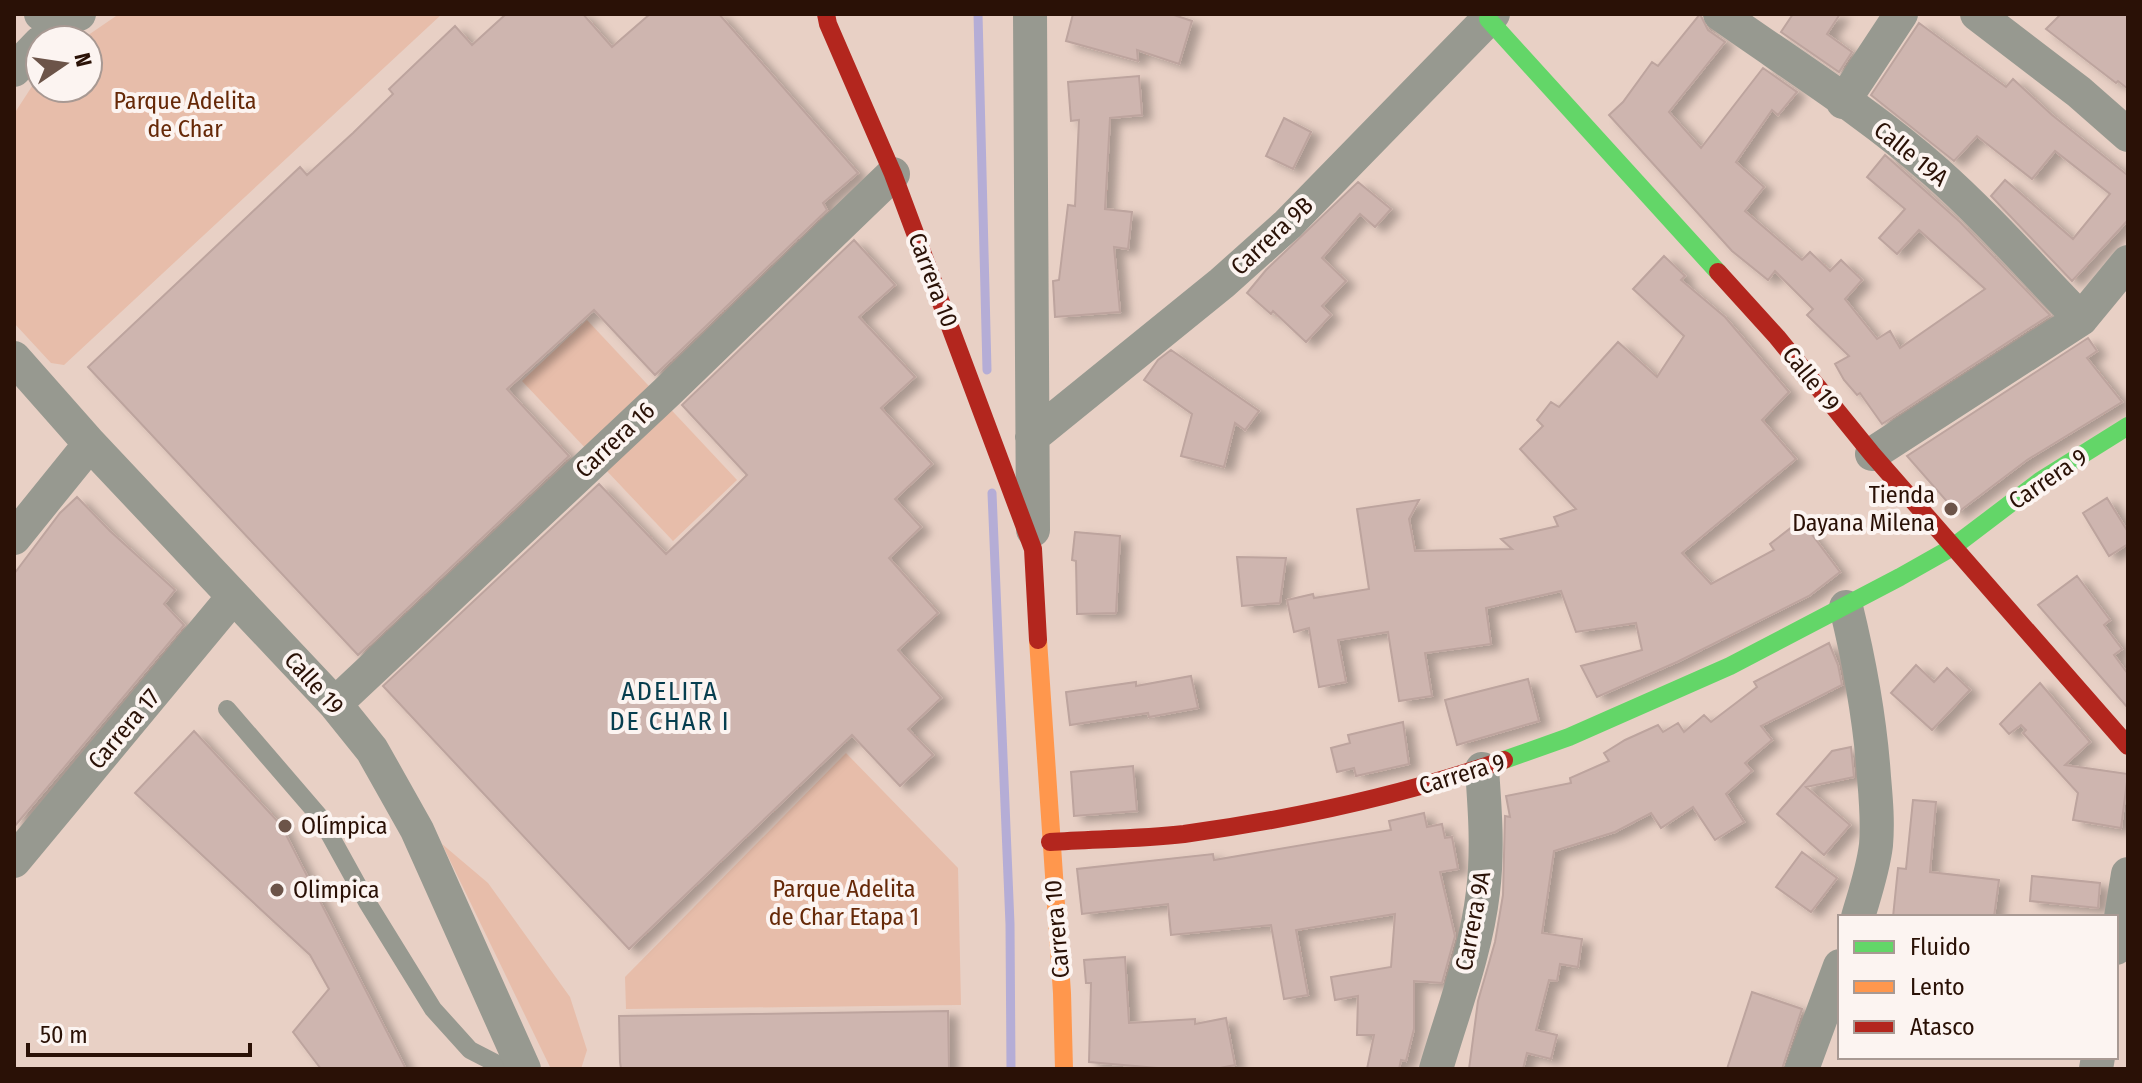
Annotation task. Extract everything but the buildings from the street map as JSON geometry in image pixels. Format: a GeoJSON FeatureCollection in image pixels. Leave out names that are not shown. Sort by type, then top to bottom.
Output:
{"type":"FeatureCollection","features":[{"type":"Feature","properties":{"kind":"street","name":"Carrera 10"},"geometry":{"type":"LineString","coordinates":[[1030,14],[1033,549],[1062,993],[1064,1069]]}},
{"type":"Feature","properties":{"kind":"street","name":"Calle 19A"},"geometry":{"type":"LineString","coordinates":[[1720,14],[1935,171],[2025,257],[2081,319]]}},
{"type":"Feature","properties":{"kind":"street"},"geometry":{"type":"LineString","coordinates":[[1843,102],[1901,14]]}},
{"type":"Feature","properties":{"kind":"street"},"geometry":{"type":"LineString","coordinates":[[1977,14],[2079,92],[2128,135]]}},
{"type":"Feature","properties":{"kind":"street","name":"Carrera 9B"},"geometry":{"type":"LineString","coordinates":[[1032,437],[1222,283],[1288,224],[1491,16]]}},
{"type":"Feature","properties":{"kind":"street","name":"Calle 19"},"geometry":{"type":"LineString","coordinates":[[1491,16],[1777,337],[1872,454],[2128,746]]}},
{"type":"Feature","properties":{"kind":"street","name":"Carrera 10"},"geometry":{"type":"LineString","coordinates":[[824,17],[893,174],[1033,549]]}},
{"type":"Feature","properties":{"kind":"street","name":"Carrera 16"},"geometry":{"type":"LineString","coordinates":[[335,704],[666,393],[893,174]]}},
{"type":"Feature","properties":{"kind":"street"},"geometry":{"type":"LineString","coordinates":[[1872,454],[2081,319],[2128,262]]}},
{"type":"Feature","properties":{"kind":"street","name":"Calle 19"},"geometry":{"type":"LineString","coordinates":[[14,358],[90,444],[335,704],[372,750],[417,830],[524,1069]]}},
{"type":"Feature","properties":{"kind":"street","name":"Carrera 9"},"geometry":{"type":"LineString","coordinates":[[1050,842],[1128,839],[1246,826],[1375,800],[1482,769],[1611,719],[1730,666],[1846,607],[1953,547],[2040,481],[2128,426]]}},
{"type":"Feature","properties":{"kind":"street"},"geometry":{"type":"LineString","coordinates":[[14,538],[90,444]]}},
{"type":"Feature","properties":{"kind":"street","name":"Carrera 17"},"geometry":{"type":"LineString","coordinates":[[14,861],[233,597]]}},
{"type":"Feature","properties":{"kind":"street"},"geometry":{"type":"LineString","coordinates":[[1846,607],[1862,671],[1870,724],[1877,818],[1869,882],[1859,915]]}},
{"type":"Feature","properties":{"kind":"street","name":"Carrera 9A"},"geometry":{"type":"LineString","coordinates":[[1436,1069],[1469,956],[1483,893],[1482,769]]}},
{"type":"Feature","properties":{"kind":"street"},"geometry":{"type":"LineString","coordinates":[[2118,936],[2128,874]]}},
{"type":"Feature","properties":{"kind":"street"},"geometry":{"type":"LineString","coordinates":[[1802,1069],[1838,971]]}},
{"type":"Feature","properties":{"kind":"lane"},"geometry":{"type":"LineString","coordinates":[[227,709],[320,817],[367,902],[433,1009],[470,1050],[507,1069]]}},
{"type":"Feature","properties":{"kind":"green space","name":"Parque Adelita de Char"},"geometry":{"type":"Polygon","coordinates":[[[119,14],[442,14],[64,365],[51,363],[14,323],[14,114],[24,99],[24,104],[104,104],[104,24],[119,14]]]}},
{"type":"Feature","properties":{"kind":"green space"},"geometry":{"type":"Polygon","coordinates":[[[587,320],[737,480],[673,541],[522,381],[587,320]]]}},
{"type":"Feature","properties":{"kind":"green space","name":"Parque Adelita de Char Etapa 1"},"geometry":{"type":"Polygon","coordinates":[[[846,753],[958,868],[961,1005],[626,1009],[625,977],[846,753]]]}},
{"type":"Feature","properties":{"kind":"green space"},"geometry":{"type":"Polygon","coordinates":[[[442,844],[488,883],[570,997],[587,1050],[581,1069],[551,1069],[442,844]]]}},
{"type":"Feature","properties":{"kind":"waterway"},"geometry":{"type":"LineString","coordinates":[[978,14],[987,370]]}},
{"type":"Feature","properties":{"kind":"waterway"},"geometry":{"type":"LineString","coordinates":[[992,493],[1010,924],[1011,1069]]}},
{"type":"Feature","properties":{"kind":"traffic: fast"},"geometry":{"type":"LineString","coordinates":[[1488,19],[1718,272]]}},
{"type":"Feature","properties":{"kind":"traffic: fast"},"geometry":{"type":"LineString","coordinates":[[1504,760],[1569,737],[1730,666],[1900,577],[1953,547],[2040,481],[2128,426]]}},
{"type":"Feature","properties":{"kind":"traffic: slow"},"geometry":{"type":"LineString","coordinates":[[1038,640],[1062,993],[1064,1069]]}},
{"type":"Feature","properties":{"kind":"traffic: jam"},"geometry":{"type":"LineString","coordinates":[[826,14],[893,174],[1033,549],[1038,640]]}},
{"type":"Feature","properties":{"kind":"traffic: jam"},"geometry":{"type":"LineString","coordinates":[[1718,272],[1777,337],[1872,454],[2128,746]]}},
{"type":"Feature","properties":{"kind":"traffic: jam"},"geometry":{"type":"LineString","coordinates":[[1050,842],[1167,836],[1265,821],[1386,795],[1504,760]]}},
{"type":"Feature","properties":{"kind":"place","name":"Tienda Dayana Milena"},"geometry":{"type":"Point","coordinates":[1951,509]}},
{"type":"Feature","properties":{"kind":"place","name":"Olímpica"},"geometry":{"type":"Point","coordinates":[285,826]}},
{"type":"Feature","properties":{"kind":"place","name":"Olimpica"},"geometry":{"type":"Point","coordinates":[277,890]}},
{"type":"Feature","properties":{"kind":"district","name":"ADELITA DE CHAR I"},"geometry":{"type":"Point","coordinates":[670,706]}}]}
